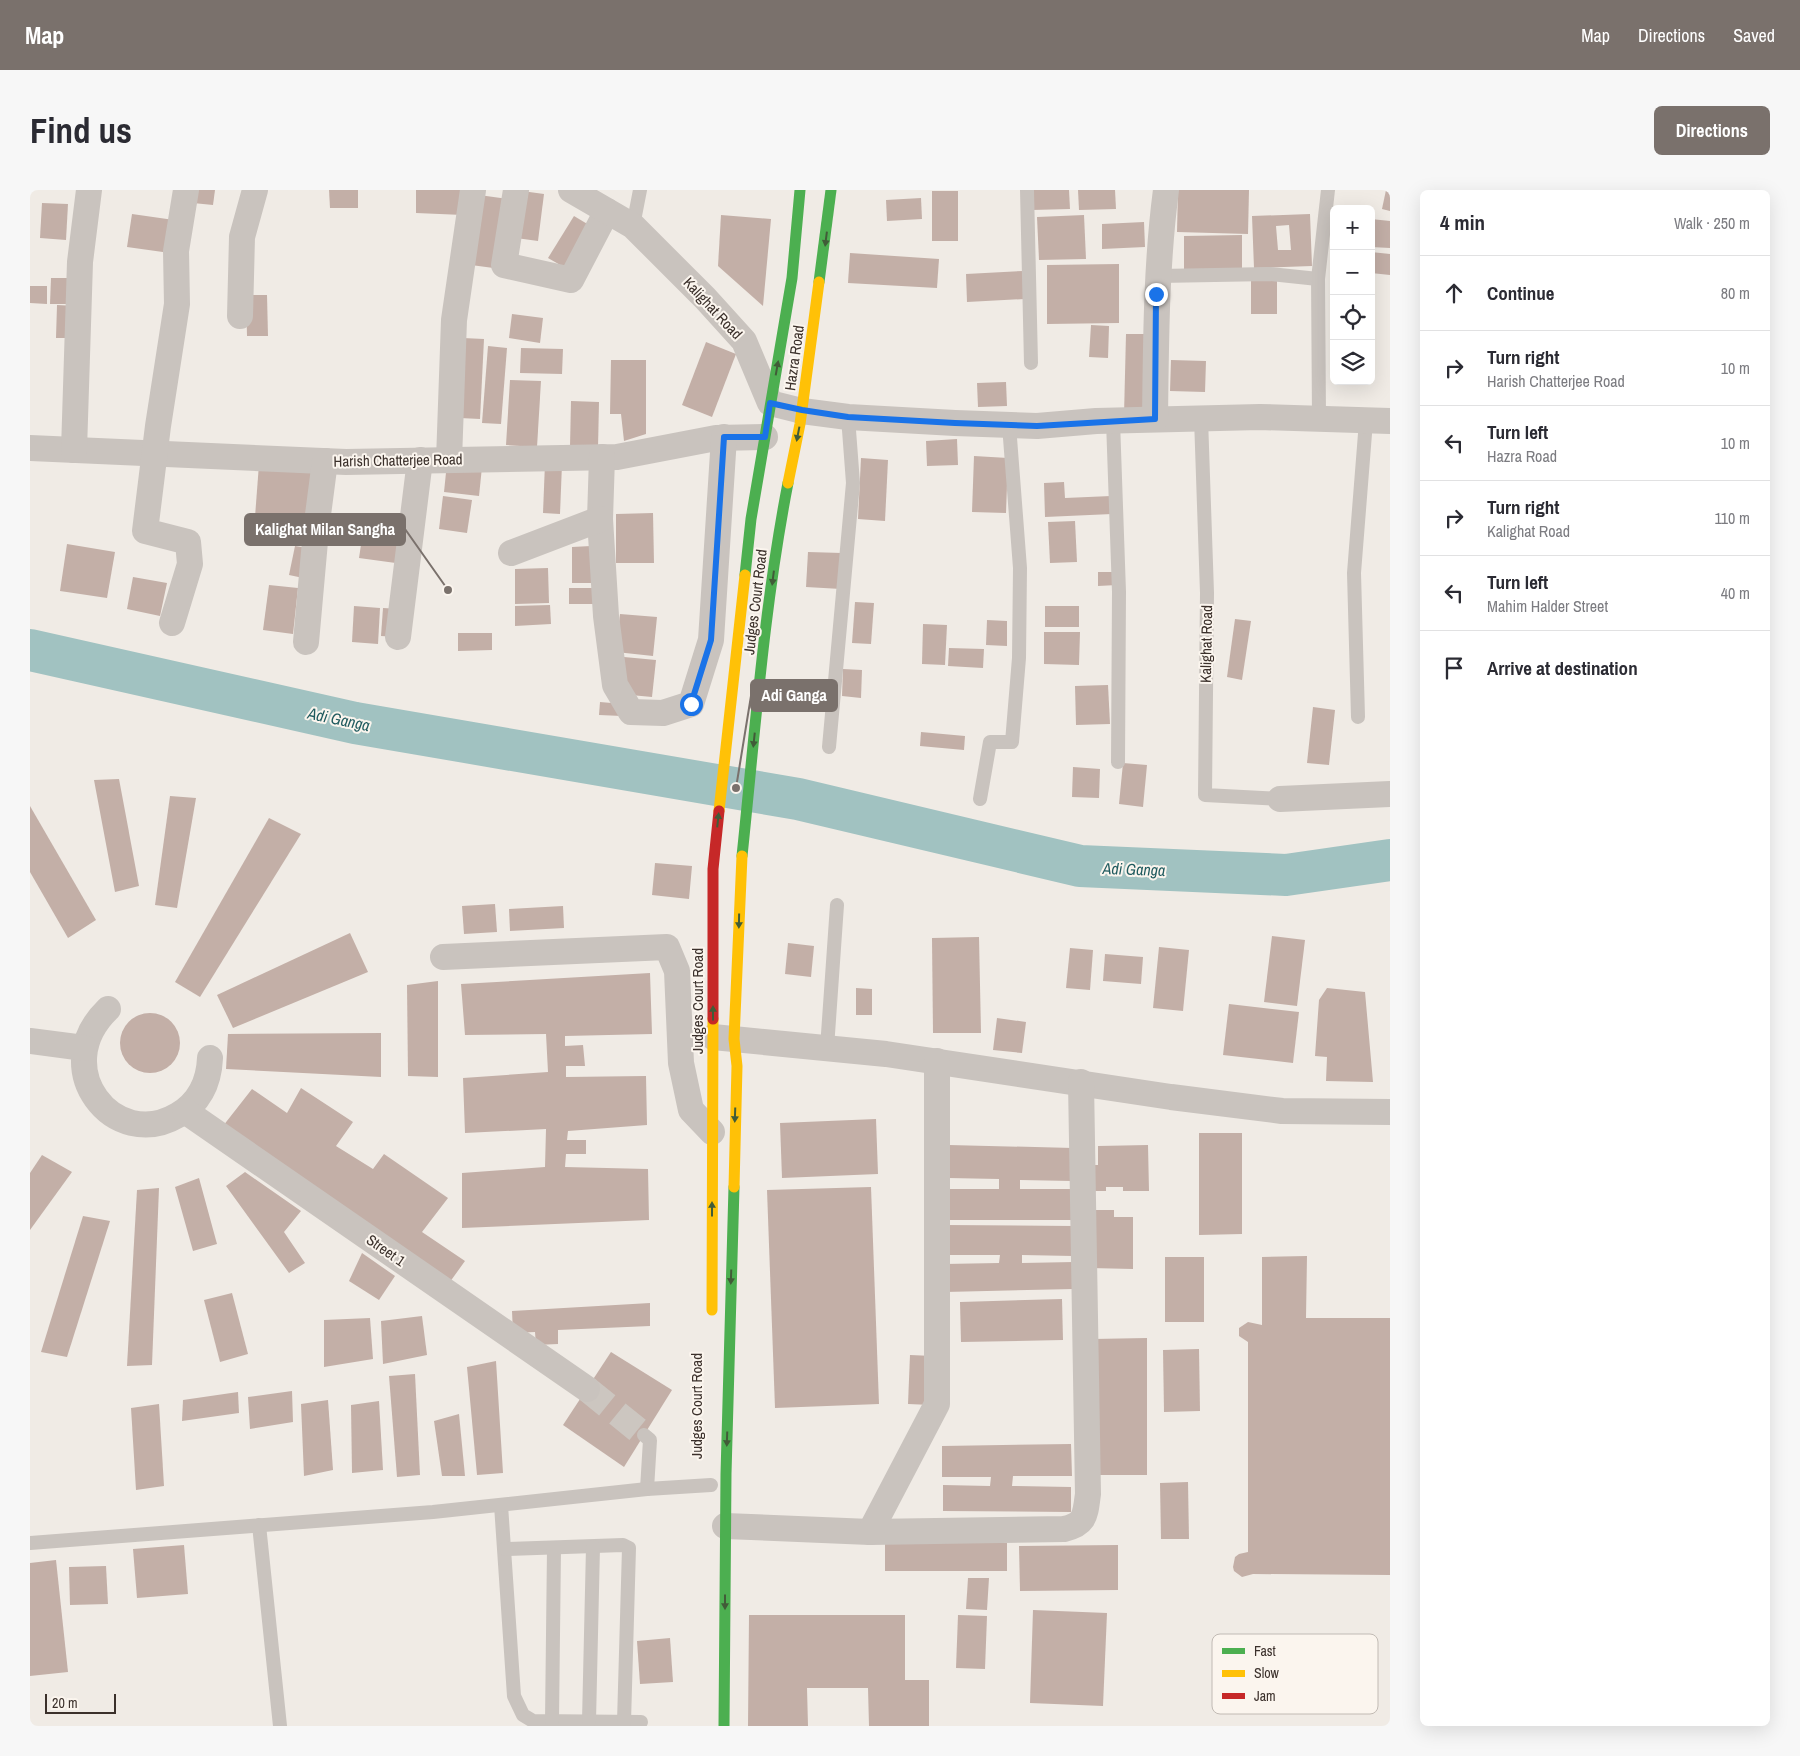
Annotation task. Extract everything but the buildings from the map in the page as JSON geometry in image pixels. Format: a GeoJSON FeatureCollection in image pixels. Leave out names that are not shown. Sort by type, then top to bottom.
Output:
{"type":"FeatureCollection","features":[{"type":"Feature","properties":{"kind":"main road","name":"Hazra Road"},"geometry":{"type":"LineString","coordinates":[[751,519],[792,278],[800,190]]}},
{"type":"Feature","properties":{"kind":"main road","name":"Hazra Road"},"geometry":{"type":"LineString","coordinates":[[779,530],[802,410],[830,190]]}},
{"type":"Feature","properties":{"kind":"main road","name":"Judges Court Road"},"geometry":{"type":"LineString","coordinates":[[724,1726],[725,1526],[737,1066],[723,1038],[713,868],[751,519]]}},
{"type":"Feature","properties":{"kind":"main road","name":"Judges Court Road"},"geometry":{"type":"LineString","coordinates":[[712,1318],[712,1132],[779,530]]}},
{"type":"Feature","properties":{"kind":"street"},"geometry":{"type":"LineString","coordinates":[[74,450],[80,262],[89,190]]}},
{"type":"Feature","properties":{"kind":"street"},"geometry":{"type":"LineString","coordinates":[[172,623],[190,564],[188,542],[145,531],[177,304],[176,251],[186,190]]}},
{"type":"Feature","properties":{"kind":"street"},"geometry":{"type":"LineString","coordinates":[[240,316],[242,237],[256,190]]}},
{"type":"Feature","properties":{"kind":"street"},"geometry":{"type":"LineString","coordinates":[[449,460],[454,320],[473,190]]}},
{"type":"Feature","properties":{"kind":"street"},"geometry":{"type":"LineString","coordinates":[[516,190],[504,265],[571,280],[607,211]]}},
{"type":"Feature","properties":{"kind":"street","name":"Kalighat Road"},"geometry":{"type":"LineString","coordinates":[[572,190],[633,226],[744,341],[770,403]]}},
{"type":"Feature","properties":{"kind":"street"},"geometry":{"type":"LineString","coordinates":[[1155,419],[1156,294],[1159,276],[1159,247],[1166,190]]}},
{"type":"Feature","properties":{"kind":"street"},"geometry":{"type":"LineString","coordinates":[[770,403],[848,417],[1037,426],[1201,418],[1319,418],[1378,421]]}},
{"type":"Feature","properties":{"kind":"street"},"geometry":{"type":"LineString","coordinates":[[602,457],[600,519],[606,616],[615,686],[631,712],[663,713],[691,704],[711,640],[724,437]]}},
{"type":"Feature","properties":{"kind":"street","name":"Harish Chatterjee Road"},"geometry":{"type":"LineString","coordinates":[[30,448],[325,461],[449,460],[616,457],[724,437],[765,437]]}},
{"type":"Feature","properties":{"kind":"street"},"geometry":{"type":"LineString","coordinates":[[398,637],[420,460]]}},
{"type":"Feature","properties":{"kind":"street"},"geometry":{"type":"LineString","coordinates":[[306,642],[316,530],[325,461]]}},
{"type":"Feature","properties":{"kind":"street"},"geometry":{"type":"LineString","coordinates":[[511,553],[600,519]]}},
{"type":"Feature","properties":{"kind":"street"},"geometry":{"type":"LineString","coordinates":[[1280,799],[1390,794]]}},
{"type":"Feature","properties":{"kind":"street"},"geometry":{"type":"LineString","coordinates":[[444,957],[667,947],[677,971],[681,1063],[691,1110],[712,1132]]}},
{"type":"Feature","properties":{"kind":"street"},"geometry":{"type":"LineString","coordinates":[[108,1010],[93,1027],[84,1048],[83,1063],[86,1078],[101,1105],[113,1115],[134,1123],[157,1124],[172,1119],[196,1101],[204,1088],[209,1073],[210,1058]]}},
{"type":"Feature","properties":{"kind":"street"},"geometry":{"type":"LineString","coordinates":[[723,1038],[937,1061],[1171,1097],[1282,1110],[1390,1112]]}},
{"type":"Feature","properties":{"kind":"street"},"geometry":{"type":"LineString","coordinates":[[30,1041],[84,1048]]}},
{"type":"Feature","properties":{"kind":"street"},"geometry":{"type":"LineString","coordinates":[[870,1532],[937,1404],[937,1061]]}},
{"type":"Feature","properties":{"kind":"street"},"geometry":{"type":"LineString","coordinates":[[725,1526],[870,1532],[1064,1529],[1076,1526],[1084,1518],[1088,1494],[1081,1082]]}},
{"type":"Feature","properties":{"kind":"street","name":"Street 1"},"geometry":{"type":"LineString","coordinates":[[185,1111],[587,1389]]}},
{"type":"Feature","properties":{"kind":"lane"},"geometry":{"type":"LineString","coordinates":[[633,226],[640,190]]}},
{"type":"Feature","properties":{"kind":"lane"},"geometry":{"type":"LineString","coordinates":[[1027,190],[1031,363]]}},
{"type":"Feature","properties":{"kind":"lane"},"geometry":{"type":"LineString","coordinates":[[1319,418],[1318,279],[1328,190]]}},
{"type":"Feature","properties":{"kind":"lane"},"geometry":{"type":"LineString","coordinates":[[1159,276],[1270,274],[1318,279]]}},
{"type":"Feature","properties":{"kind":"lane"},"geometry":{"type":"LineString","coordinates":[[829,747],[854,483],[848,417]]}},
{"type":"Feature","properties":{"kind":"lane","name":"Kalighat Road"},"geometry":{"type":"LineString","coordinates":[[1201,418],[1207,593],[1205,795],[1280,799]]}},
{"type":"Feature","properties":{"kind":"lane"},"geometry":{"type":"LineString","coordinates":[[1113,421],[1119,592],[1118,762]]}},
{"type":"Feature","properties":{"kind":"lane"},"geometry":{"type":"LineString","coordinates":[[1358,717],[1354,573],[1378,421]]}},
{"type":"Feature","properties":{"kind":"lane"},"geometry":{"type":"LineString","coordinates":[[980,799],[990,742],[1012,742],[1019,658],[1020,568],[1009,425]]}},
{"type":"Feature","properties":{"kind":"lane"},"geometry":{"type":"LineString","coordinates":[[827,1048],[837,905]]}},
{"type":"Feature","properties":{"kind":"lane"},"geometry":{"type":"LineString","coordinates":[[644,1435],[650,1440],[647,1489]]}},
{"type":"Feature","properties":{"kind":"lane"},"geometry":{"type":"LineString","coordinates":[[30,1543],[501,1505],[647,1489],[711,1485]]}},
{"type":"Feature","properties":{"kind":"lane"},"geometry":{"type":"LineString","coordinates":[[501,1505],[514,1696],[523,1715],[533,1720],[641,1722]]}},
{"type":"Feature","properties":{"kind":"lane"},"geometry":{"type":"LineString","coordinates":[[260,1525],[280,1726]]}},
{"type":"Feature","properties":{"kind":"lane"},"geometry":{"type":"LineString","coordinates":[[504,1549],[593,1546],[623,1546],[629,1548],[624,1722]]}},
{"type":"Feature","properties":{"kind":"lane"},"geometry":{"type":"LineString","coordinates":[[588,1721],[593,1546]]}},
{"type":"Feature","properties":{"kind":"lane"},"geometry":{"type":"LineString","coordinates":[[552,1721],[554,1548]]}},
{"type":"Feature","properties":{"kind":"waterway","name":"Adi Ganga"},"geometry":{"type":"LineString","coordinates":[[30,650],[355,723],[798,799],[1080,866],[1286,875],[1390,860]]}},
{"type":"Feature","properties":{"kind":"tunnel"},"geometry":{"type":"LineString","coordinates":[[587,1389],[644,1435]]}},
{"type":"Feature","properties":{"kind":"traffic: fast"},"geometry":{"type":"LineString","coordinates":[[745,575],[751,519],[792,278],[800,190]]}},
{"type":"Feature","properties":{"kind":"traffic: fast"},"geometry":{"type":"LineString","coordinates":[[819,282],[831,190]]}},
{"type":"Feature","properties":{"kind":"traffic: fast"},"geometry":{"type":"LineString","coordinates":[[742,856],[766,622],[788,483]]}},
{"type":"Feature","properties":{"kind":"traffic: fast"},"geometry":{"type":"LineString","coordinates":[[724,1726],[726,1474],[734,1187]]}},
{"type":"Feature","properties":{"kind":"traffic: slow"},"geometry":{"type":"LineString","coordinates":[[788,483],[800,424],[819,282]]}},
{"type":"Feature","properties":{"kind":"traffic: slow"},"geometry":{"type":"LineString","coordinates":[[719,811],[745,575]]}},
{"type":"Feature","properties":{"kind":"traffic: slow"},"geometry":{"type":"LineString","coordinates":[[734,1187],[737,1066],[734,1039],[742,856]]}},
{"type":"Feature","properties":{"kind":"traffic: slow"},"geometry":{"type":"LineString","coordinates":[[712,1310],[713,1019]]}},
{"type":"Feature","properties":{"kind":"traffic: jam"},"geometry":{"type":"LineString","coordinates":[[713,1019],[713,869],[719,811]]}},
{"type":"Feature","properties":{"kind":"place","name":"Kalighat Milan Sangha"},"geometry":{"type":"Point","coordinates":[448,590]}},
{"type":"Feature","properties":{"kind":"place","name":"Adi Ganga"},"geometry":{"type":"Point","coordinates":[736,788]}},
{"type":"Feature","properties":{"kind":"route"},"geometry":{"type":"LineString","coordinates":[[691,704],[711,640],[718,555],[724,437],[765,437],[770,403],[848,417],[955,423],[1037,426],[1155,419],[1156,294]]}}]}
